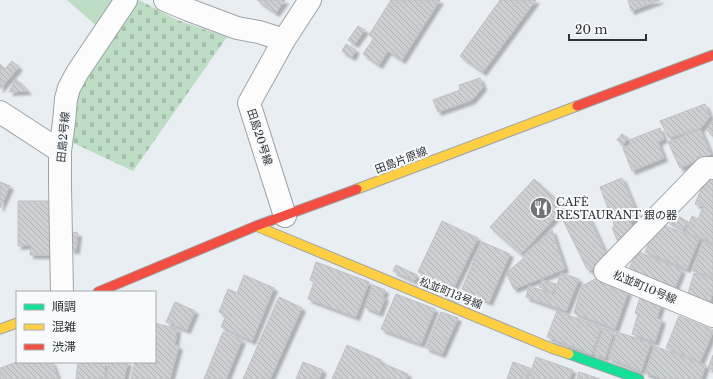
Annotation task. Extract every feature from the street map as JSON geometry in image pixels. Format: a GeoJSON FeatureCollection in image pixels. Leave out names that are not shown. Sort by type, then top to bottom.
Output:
{"type":"FeatureCollection","features":[{"type":"Feature","properties":{"kind":"main road","name":"田島片原線"},"geometry":{"type":"LineString","coordinates":[[100,291],[256,226],[713,55]]}},
{"type":"Feature","properties":{"kind":"main road","name":"松並町13号線"},"geometry":{"type":"LineString","coordinates":[[256,226],[551,348],[639,379]]}},
{"type":"Feature","properties":{"kind":"main road"},"geometry":{"type":"LineString","coordinates":[[0,329],[16,323]]}},
{"type":"Feature","properties":{"kind":"street","name":"田島2号線"},"geometry":{"type":"LineString","coordinates":[[62,291],[60,151],[66,99],[69,88],[77,73],[126,0]]}},
{"type":"Feature","properties":{"kind":"street"},"geometry":{"type":"LineString","coordinates":[[165,0],[237,28],[259,32],[284,40],[310,0]]}},
{"type":"Feature","properties":{"kind":"street","name":"田島20号線"},"geometry":{"type":"LineString","coordinates":[[284,40],[249,103],[285,216]]}},
{"type":"Feature","properties":{"kind":"street"},"geometry":{"type":"LineString","coordinates":[[0,112],[60,151]]}},
{"type":"Feature","properties":{"kind":"street","name":"松並町10号線"},"geometry":{"type":"LineString","coordinates":[[713,168],[705,168],[605,271],[713,316]]}},
{"type":"Feature","properties":{"kind":"green space"},"geometry":{"type":"Polygon","coordinates":[[[67,0],[120,0],[100,29],[67,0]]]}},
{"type":"Feature","properties":{"kind":"green space"},"geometry":{"type":"Polygon","coordinates":[[[132,0],[139,0],[177,20],[227,37],[133,171],[69,141],[70,103],[132,0]]]}},
{"type":"Feature","properties":{"kind":"building"},"geometry":{"type":"Polygon","coordinates":[[[257,0],[285,0],[276,13],[257,0]]]}},
{"type":"Feature","properties":{"kind":"building"},"geometry":{"type":"Polygon","coordinates":[[[391,0],[440,0],[402,60],[388,51],[379,65],[363,54],[374,38],[369,35],[391,0]]]}},
{"type":"Feature","properties":{"kind":"building"},"geometry":{"type":"Polygon","coordinates":[[[500,0],[536,0],[483,72],[460,56],[500,0]]]}},
{"type":"Feature","properties":{"kind":"building"},"geometry":{"type":"Polygon","coordinates":[[[628,0],[660,0],[631,11],[628,0]]]}},
{"type":"Feature","properties":{"kind":"building"},"geometry":{"type":"Polygon","coordinates":[[[358,26],[365,30],[355,44],[348,40],[358,26]]]}},
{"type":"Feature","properties":{"kind":"building"},"geometry":{"type":"Polygon","coordinates":[[[346,44],[356,50],[352,57],[342,51],[346,44]]]}},
{"type":"Feature","properties":{"kind":"building"},"geometry":{"type":"Polygon","coordinates":[[[12,61],[19,67],[0,89],[0,64],[5,69],[12,61]]]}},
{"type":"Feature","properties":{"kind":"building"},"geometry":{"type":"Polygon","coordinates":[[[480,78],[483,87],[472,100],[438,112],[433,100],[460,90],[459,85],[480,78]]]}},
{"type":"Feature","properties":{"kind":"building"},"geometry":{"type":"Polygon","coordinates":[[[16,79],[28,91],[9,92],[16,79]]]}},
{"type":"Feature","properties":{"kind":"building"},"geometry":{"type":"Polygon","coordinates":[[[705,104],[710,116],[701,128],[669,138],[660,121],[705,104]]]}},
{"type":"Feature","properties":{"kind":"building"},"geometry":{"type":"Polygon","coordinates":[[[713,122],[713,136],[706,129],[713,122]]]}},
{"type":"Feature","properties":{"kind":"building"},"geometry":{"type":"Polygon","coordinates":[[[660,128],[664,139],[658,142],[664,158],[632,171],[623,148],[631,144],[629,140],[660,128]]]}},
{"type":"Feature","properties":{"kind":"building"},"geometry":{"type":"Polygon","coordinates":[[[700,129],[711,154],[680,168],[668,142],[700,129]]]}},
{"type":"Feature","properties":{"kind":"building"},"geometry":{"type":"Polygon","coordinates":[[[622,134],[628,138],[623,145],[617,140],[622,134]]]}},
{"type":"Feature","properties":{"kind":"building"},"geometry":{"type":"Polygon","coordinates":[[[707,176],[713,179],[713,243],[685,232],[692,216],[698,219],[703,207],[695,204],[707,176]]]}},
{"type":"Feature","properties":{"kind":"building"},"geometry":{"type":"Polygon","coordinates":[[[622,178],[639,218],[630,221],[632,227],[618,242],[612,227],[615,227],[600,187],[622,178]]]}},
{"type":"Feature","properties":{"kind":"building"},"geometry":{"type":"Polygon","coordinates":[[[534,179],[565,207],[521,254],[490,227],[534,179]]]}},
{"type":"Feature","properties":{"kind":"building"},"geometry":{"type":"Polygon","coordinates":[[[0,182],[10,186],[0,208],[0,182]]]}},
{"type":"Feature","properties":{"kind":"building"},"geometry":{"type":"Polygon","coordinates":[[[18,201],[53,201],[50,255],[30,255],[31,245],[18,246],[18,201]]]}},
{"type":"Feature","properties":{"kind":"building"},"geometry":{"type":"Polygon","coordinates":[[[584,207],[606,254],[593,270],[587,269],[562,218],[584,207]]]}},
{"type":"Feature","properties":{"kind":"building"},"geometry":{"type":"Polygon","coordinates":[[[673,213],[688,222],[683,230],[666,220],[673,213]]]}},
{"type":"Feature","properties":{"kind":"building"},"geometry":{"type":"Polygon","coordinates":[[[442,221],[478,238],[453,289],[418,272],[442,221]]]}},
{"type":"Feature","properties":{"kind":"building"},"geometry":{"type":"Polygon","coordinates":[[[661,224],[699,239],[687,269],[645,252],[652,235],[661,224]]]}},
{"type":"Feature","properties":{"kind":"building"},"geometry":{"type":"Polygon","coordinates":[[[552,230],[565,269],[514,289],[506,273],[524,258],[523,255],[552,230]]]}},
{"type":"Feature","properties":{"kind":"building"},"geometry":{"type":"Polygon","coordinates":[[[72,232],[78,233],[76,250],[71,250],[72,232]]]}},
{"type":"Feature","properties":{"kind":"building"},"geometry":{"type":"Polygon","coordinates":[[[482,242],[510,254],[489,302],[462,289],[482,242]]]}},
{"type":"Feature","properties":{"kind":"building"},"geometry":{"type":"Polygon","coordinates":[[[703,243],[713,246],[713,277],[693,271],[703,243]]]}},
{"type":"Feature","properties":{"kind":"building"},"geometry":{"type":"Polygon","coordinates":[[[637,251],[682,270],[673,292],[627,273],[637,251]]]}},
{"type":"Feature","properties":{"kind":"building"},"geometry":{"type":"Polygon","coordinates":[[[316,262],[369,282],[356,317],[308,299],[314,282],[310,280],[316,262]]]}},
{"type":"Feature","properties":{"kind":"building"},"geometry":{"type":"Polygon","coordinates":[[[396,265],[417,275],[414,281],[393,271],[396,265]]]}},
{"type":"Feature","properties":{"kind":"building"},"geometry":{"type":"Polygon","coordinates":[[[561,273],[579,279],[566,311],[526,297],[529,286],[554,294],[561,273]]]}},
{"type":"Feature","properties":{"kind":"building"},"geometry":{"type":"Polygon","coordinates":[[[694,273],[713,279],[713,291],[709,305],[687,297],[694,273]]]}},
{"type":"Feature","properties":{"kind":"building"},"geometry":{"type":"Polygon","coordinates":[[[244,275],[274,288],[252,341],[221,327],[226,315],[219,312],[228,289],[237,293],[244,275]]]}},
{"type":"Feature","properties":{"kind":"building"},"geometry":{"type":"Polygon","coordinates":[[[595,279],[628,292],[615,329],[574,313],[582,286],[595,279]]]}},
{"type":"Feature","properties":{"kind":"building"},"geometry":{"type":"Polygon","coordinates":[[[542,280],[556,284],[553,292],[539,287],[542,280]]]}},
{"type":"Feature","properties":{"kind":"building"},"geometry":{"type":"Polygon","coordinates":[[[373,285],[385,290],[383,297],[385,298],[379,313],[365,307],[373,285]]]}},
{"type":"Feature","properties":{"kind":"building"},"geometry":{"type":"Polygon","coordinates":[[[444,287],[457,292],[454,299],[442,293],[444,287]]]}},
{"type":"Feature","properties":{"kind":"building"},"geometry":{"type":"Polygon","coordinates":[[[396,294],[435,309],[421,344],[381,329],[396,294]]]}},
{"type":"Feature","properties":{"kind":"building"},"geometry":{"type":"Polygon","coordinates":[[[279,297],[302,308],[270,379],[243,379],[279,297]]]}},
{"type":"Feature","properties":{"kind":"building"},"geometry":{"type":"Polygon","coordinates":[[[640,298],[661,305],[657,318],[662,320],[655,342],[632,334],[638,314],[635,313],[640,298]]]}},
{"type":"Feature","properties":{"kind":"building"},"geometry":{"type":"Polygon","coordinates":[[[175,302],[195,311],[187,330],[166,322],[175,302]]]}},
{"type":"Feature","properties":{"kind":"building"},"geometry":{"type":"Polygon","coordinates":[[[557,311],[601,327],[592,354],[547,337],[557,311]]]}},
{"type":"Feature","properties":{"kind":"building"},"geometry":{"type":"Polygon","coordinates":[[[441,312],[458,318],[442,354],[426,348],[441,312]]]}},
{"type":"Feature","properties":{"kind":"building"},"geometry":{"type":"Polygon","coordinates":[[[679,316],[713,330],[700,362],[666,348],[679,316]]]}},
{"type":"Feature","properties":{"kind":"building"},"geometry":{"type":"Polygon","coordinates":[[[156,323],[177,329],[175,345],[179,346],[170,379],[131,379],[135,363],[156,363],[156,323]]]}},
{"type":"Feature","properties":{"kind":"building"},"geometry":{"type":"Polygon","coordinates":[[[603,328],[614,332],[605,358],[594,354],[603,328]]]}},
{"type":"Feature","properties":{"kind":"building"},"geometry":{"type":"Polygon","coordinates":[[[223,332],[242,340],[226,379],[204,379],[223,332]]]}},
{"type":"Feature","properties":{"kind":"building"},"geometry":{"type":"Polygon","coordinates":[[[617,332],[651,343],[641,371],[608,358],[617,332]]]}},
{"type":"Feature","properties":{"kind":"building"},"geometry":{"type":"Polygon","coordinates":[[[347,345],[408,374],[406,379],[332,379],[347,345]]]}},
{"type":"Feature","properties":{"kind":"building"},"geometry":{"type":"Polygon","coordinates":[[[654,346],[706,365],[701,379],[663,379],[645,373],[654,346]]]}},
{"type":"Feature","properties":{"kind":"building"},"geometry":{"type":"Polygon","coordinates":[[[713,355],[713,369],[708,368],[713,355]]]}},
{"type":"Feature","properties":{"kind":"building"},"geometry":{"type":"Polygon","coordinates":[[[536,357],[573,370],[569,379],[528,379],[536,357]]]}},
{"type":"Feature","properties":{"kind":"building"},"geometry":{"type":"Polygon","coordinates":[[[16,362],[52,363],[58,379],[0,379],[0,368],[16,362]]]}},
{"type":"Feature","properties":{"kind":"building"},"geometry":{"type":"Polygon","coordinates":[[[303,362],[323,370],[319,379],[296,379],[303,362]]]}},
{"type":"Feature","properties":{"kind":"building"},"geometry":{"type":"Polygon","coordinates":[[[513,362],[530,368],[526,379],[507,379],[513,362]]]}},
{"type":"Feature","properties":{"kind":"building"},"geometry":{"type":"Polygon","coordinates":[[[78,363],[106,363],[104,379],[76,379],[78,363]]]}},
{"type":"Feature","properties":{"kind":"building"},"geometry":{"type":"Polygon","coordinates":[[[109,363],[128,363],[124,379],[106,379],[109,363]]]}},
{"type":"Feature","properties":{"kind":"building"},"geometry":{"type":"Polygon","coordinates":[[[579,372],[600,379],[577,379],[579,372]]]}},
{"type":"Feature","properties":{"kind":"traffic: fast"},"geometry":{"type":"LineString","coordinates":[[569,354],[639,379]]}},
{"type":"Feature","properties":{"kind":"traffic: slow"},"geometry":{"type":"LineString","coordinates":[[357,189],[577,106]]}},
{"type":"Feature","properties":{"kind":"traffic: slow"},"geometry":{"type":"LineString","coordinates":[[256,226],[551,348],[569,354]]}},
{"type":"Feature","properties":{"kind":"traffic: slow"},"geometry":{"type":"LineString","coordinates":[[0,329],[16,323]]}},
{"type":"Feature","properties":{"kind":"traffic: jam"},"geometry":{"type":"LineString","coordinates":[[577,106],[713,55]]}},
{"type":"Feature","properties":{"kind":"traffic: jam"},"geometry":{"type":"LineString","coordinates":[[100,291],[256,226],[357,189]]}},
{"type":"Feature","properties":{"kind":"place","name":"CAFÈ RESTAURANT 銀の器"},"geometry":{"type":"Point","coordinates":[541,208]}}]}
